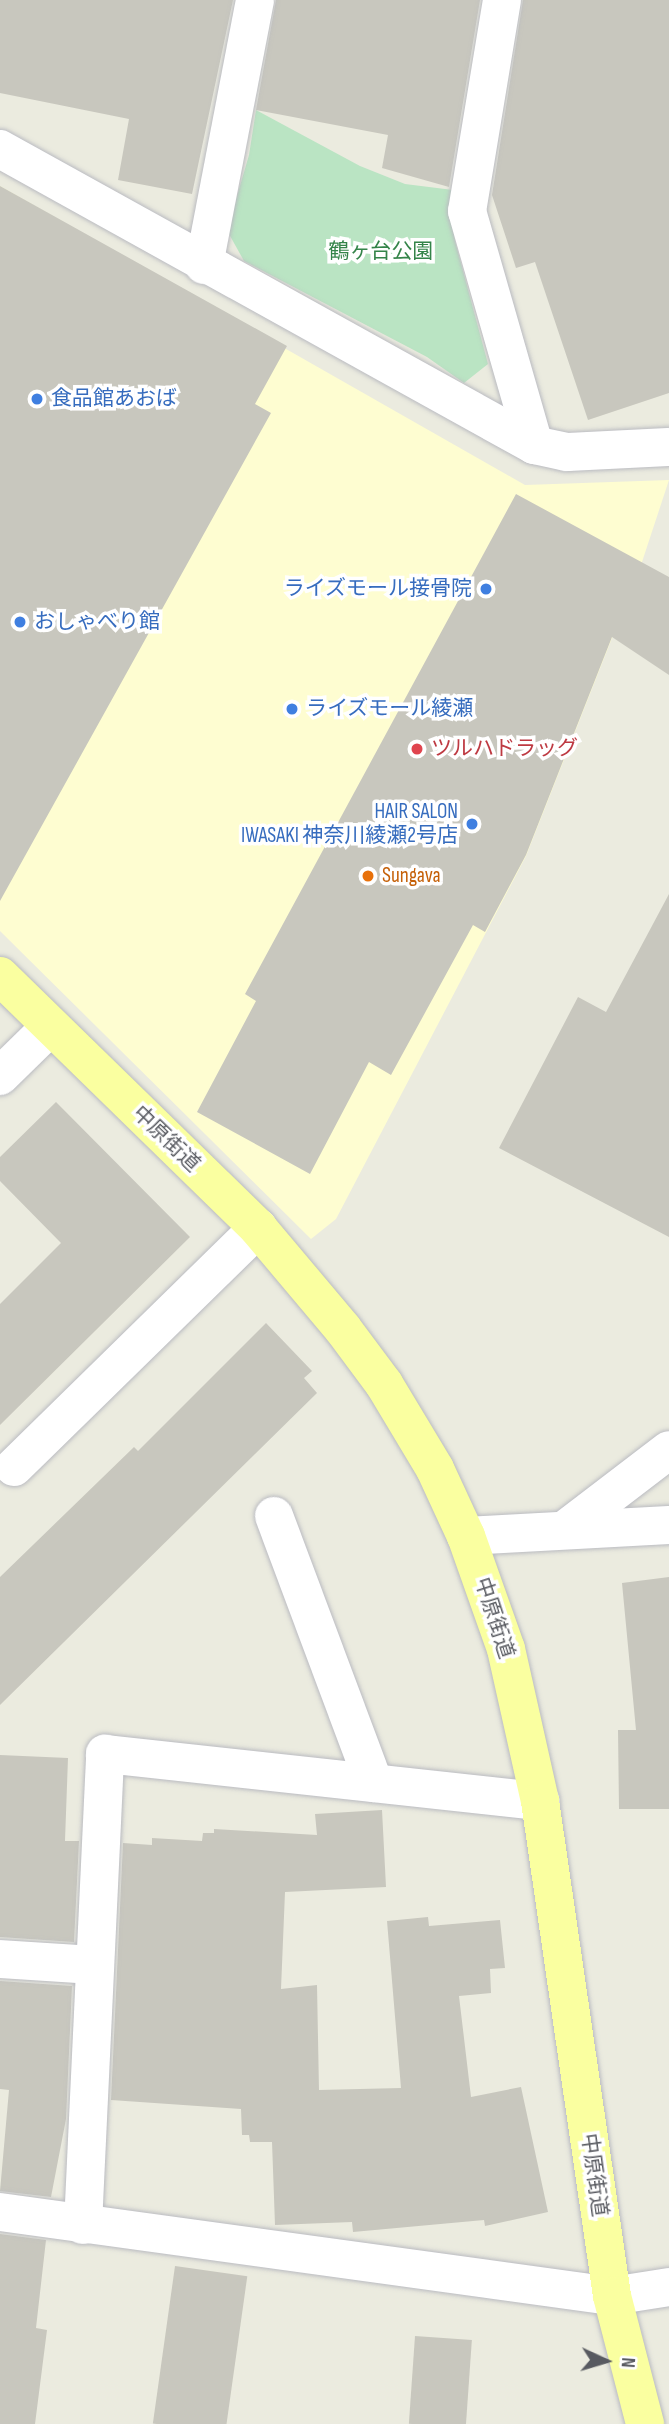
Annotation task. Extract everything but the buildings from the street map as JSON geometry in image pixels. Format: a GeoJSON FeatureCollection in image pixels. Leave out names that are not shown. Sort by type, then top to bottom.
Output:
{"type":"FeatureCollection","features":[{"type":"Feature","properties":{"kind":"main road","name":"中原街道"},"geometry":{"type":"LineString","coordinates":[[0,976],[258,1228],[384,1384],[435,1469],[466,1536],[506,1649],[540,1801],[612,2296],[645,2424]]}},
{"type":"Feature","properties":{"kind":"street"},"geometry":{"type":"LineString","coordinates":[[204,265],[255,0]]}},
{"type":"Feature","properties":{"kind":"street"},"geometry":{"type":"LineString","coordinates":[[502,0],[467,211],[534,445]]}},
{"type":"Feature","properties":{"kind":"street"},"geometry":{"type":"LineString","coordinates":[[0,149],[204,265],[534,445],[567,452],[669,447]]}},
{"type":"Feature","properties":{"kind":"street"},"geometry":{"type":"LineString","coordinates":[[0,1076],[51,1026]]}},
{"type":"Feature","properties":{"kind":"street"},"geometry":{"type":"LineString","coordinates":[[14,1467],[258,1228]]}},
{"type":"Feature","properties":{"kind":"street"},"geometry":{"type":"LineString","coordinates":[[566,1528],[669,1450]]}},
{"type":"Feature","properties":{"kind":"street"},"geometry":{"type":"LineString","coordinates":[[274,1516],[374,1783]]}},
{"type":"Feature","properties":{"kind":"street"},"geometry":{"type":"LineString","coordinates":[[466,1536],[566,1528],[669,1525]]}},
{"type":"Feature","properties":{"kind":"street"},"geometry":{"type":"LineString","coordinates":[[83,2225],[105,1754],[540,1801]]}},
{"type":"Feature","properties":{"kind":"street"},"geometry":{"type":"LineString","coordinates":[[0,1959],[94,1965]]}},
{"type":"Feature","properties":{"kind":"street"},"geometry":{"type":"LineString","coordinates":[[0,2212],[612,2296],[669,2287]]}},
{"type":"Feature","properties":{"kind":"shaded area","name":"ライズモール綾瀬"},"geometry":{"type":"Polygon","coordinates":[[[0,186],[525,485],[669,480],[642,562],[526,856],[336,1219],[311,1239],[0,931],[0,186]]]}},
{"type":"Feature","properties":{"kind":"green space","name":"鶴ヶ台公園"},"geometry":{"type":"Polygon","coordinates":[[[256,110],[360,166],[405,184],[453,190],[450,210],[455,241],[488,364],[464,383],[427,357],[244,261],[229,234],[230,220],[249,155],[256,110]]]}},
{"type":"Feature","properties":{"kind":"place","name":"食品館あおば"},"geometry":{"type":"Point","coordinates":[37,399]}},
{"type":"Feature","properties":{"kind":"place","name":"ライズモール接骨院"},"geometry":{"type":"Point","coordinates":[486,589]}},
{"type":"Feature","properties":{"kind":"place","name":"おしゃべり館"},"geometry":{"type":"Point","coordinates":[20,622]}},
{"type":"Feature","properties":{"kind":"place","name":"ライズモール綾瀬"},"geometry":{"type":"Point","coordinates":[292,709]}},
{"type":"Feature","properties":{"kind":"place","name":"ツルハドラッグ"},"geometry":{"type":"Point","coordinates":[417,749]}},
{"type":"Feature","properties":{"kind":"place","name":"HAIR SALON IWASAKI 神奈川綾瀬2号店"},"geometry":{"type":"Point","coordinates":[472,824]}},
{"type":"Feature","properties":{"kind":"place","name":"Sungava"},"geometry":{"type":"Point","coordinates":[368,876]}}]}
